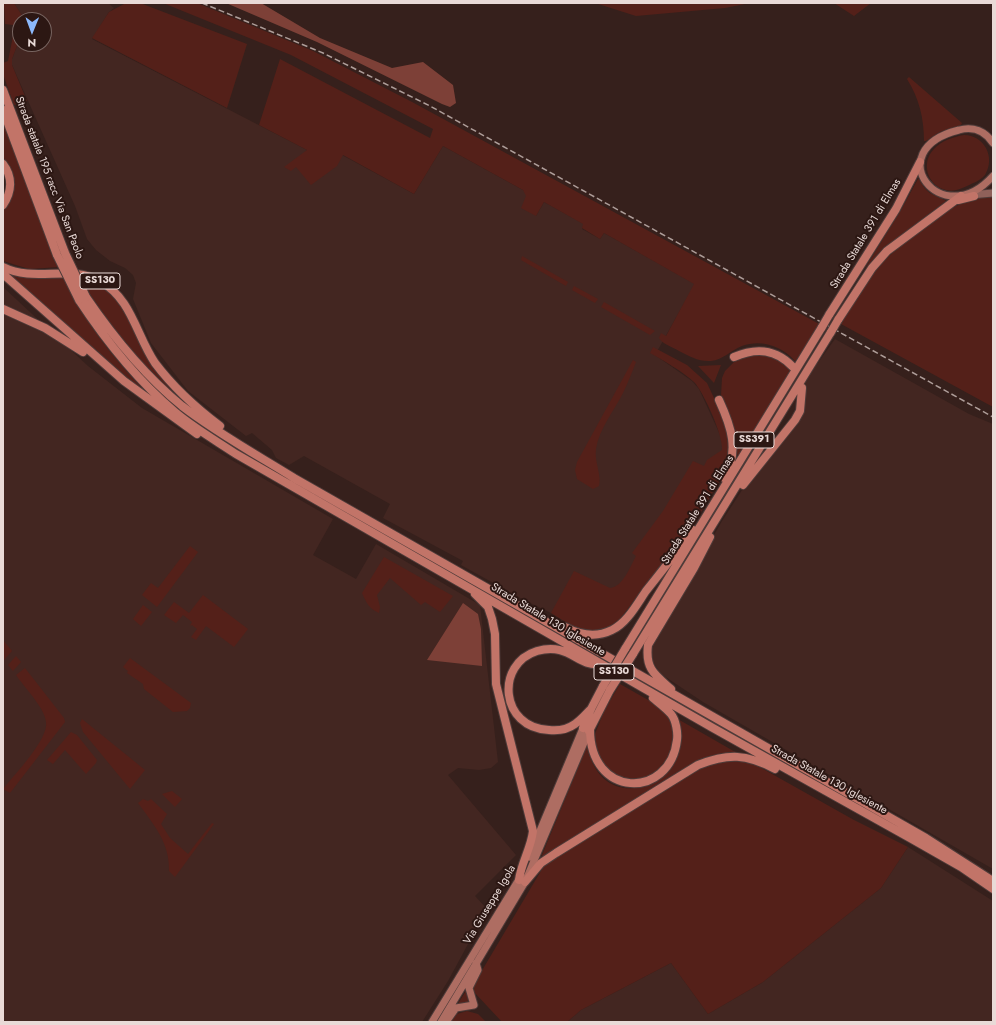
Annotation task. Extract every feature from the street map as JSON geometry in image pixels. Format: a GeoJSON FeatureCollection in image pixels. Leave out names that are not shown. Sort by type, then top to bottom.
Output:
{"type":"FeatureCollection","features":[{"type":"Feature","properties":{"kind":"highway","name":"Strada statale 195 racc Via San Paolo"},"geometry":{"type":"LineString","coordinates":[[3,90],[61,254]]}},
{"type":"Feature","properties":{"kind":"highway","name":"Strada statale 195 racc Via San Paolo"},"geometry":{"type":"LineString","coordinates":[[3,110],[61,254],[100,333],[142,380],[175,412],[236,454]]}},
{"type":"Feature","properties":{"kind":"highway","name":"Strada Statale 391 di Elmas"},"geometry":{"type":"LineString","coordinates":[[629,652],[721,492],[896,209],[920,162]]}},
{"type":"Feature","properties":{"kind":"highway"},"geometry":{"type":"LineString","coordinates":[[3,164],[10,179],[10,192],[3,205]]}},
{"type":"Feature","properties":{"kind":"highway","name":"Strada Statale 391 di Elmas"},"geometry":{"type":"LineString","coordinates":[[588,729],[591,709],[729,499],[838,320],[872,268],[887,251],[951,202],[963,195]]}},
{"type":"Feature","properties":{"kind":"highway"},"geometry":{"type":"LineString","coordinates":[[951,202],[974,196]]}},
{"type":"Feature","properties":{"kind":"highway","name":"SS130"},"geometry":{"type":"LineString","coordinates":[[3,267],[22,274],[44,276],[71,274],[86,276],[99,281],[112,290],[129,311],[148,352],[162,372],[177,388],[207,416],[231,435],[239,444]]}},
{"type":"Feature","properties":{"kind":"highway","name":"SS130"},"geometry":{"type":"LineString","coordinates":[[3,274],[100,361],[148,400],[216,447],[228,453],[236,454]]}},
{"type":"Feature","properties":{"kind":"highway","name":"Strada statale 195 racc Via San Paolo"},"geometry":{"type":"LineString","coordinates":[[82,299],[127,353],[153,380],[192,414],[239,444]]}},
{"type":"Feature","properties":{"kind":"highway"},"geometry":{"type":"LineString","coordinates":[[3,309],[21,316],[63,338],[92,359],[134,394],[143,400],[148,400]]}},
{"type":"Feature","properties":{"kind":"highway"},"geometry":{"type":"LineString","coordinates":[[734,357],[745,352],[764,350],[782,357],[794,367]]}},
{"type":"Feature","properties":{"kind":"highway"},"geometry":{"type":"LineString","coordinates":[[729,499],[734,497],[795,420],[800,411],[802,388]]}},
{"type":"Feature","properties":{"kind":"highway"},"geometry":{"type":"LineString","coordinates":[[719,400],[730,424],[734,443],[731,465],[722,483],[721,492]]}},
{"type":"Feature","properties":{"kind":"highway","name":"Strada Statale 130 Iglesiente"},"geometry":{"type":"LineString","coordinates":[[239,444],[294,478],[926,838],[993,880]]}},
{"type":"Feature","properties":{"kind":"highway","name":"Strada Statale 130 Iglesiente"},"geometry":{"type":"LineString","coordinates":[[236,454],[466,585],[600,664],[960,867],[993,890]]}},
{"type":"Feature","properties":{"kind":"highway"},"geometry":{"type":"LineString","coordinates":[[526,610],[541,613],[574,632],[588,635],[601,634],[613,630],[630,613],[693,529],[702,525]]}},
{"type":"Feature","properties":{"kind":"highway"},"geometry":{"type":"LineString","coordinates":[[685,702],[653,674],[648,660],[648,645],[694,568],[710,537],[710,528]]}},
{"type":"Feature","properties":{"kind":"highway"},"geometry":{"type":"LineString","coordinates":[[466,585],[488,607],[492,619],[495,634],[496,684],[533,831],[531,845],[520,869],[522,881]]}},
{"type":"Feature","properties":{"kind":"highway"},"geometry":{"type":"LineString","coordinates":[[591,709],[575,725],[557,731],[533,728],[517,717],[510,703],[508,688],[512,670],[522,659],[536,652],[560,649],[591,665],[600,664]]}},
{"type":"Feature","properties":{"kind":"highway"},"geometry":{"type":"LineString","coordinates":[[588,729],[590,743],[597,762],[607,774],[625,783],[644,783],[658,775],[671,762],[676,748],[678,734],[672,715],[640,686]]}},
{"type":"Feature","properties":{"kind":"highway","name":"Strada Statale 391 di Elmas"},"geometry":{"type":"LineString","coordinates":[[588,729],[606,688]]}},
{"type":"Feature","properties":{"kind":"highway"},"geometry":{"type":"LineString","coordinates":[[522,881],[541,863],[556,853],[698,765],[713,759],[737,756],[750,758],[796,780],[808,781]]}},
{"type":"Feature","properties":{"kind":"main road"},"geometry":{"type":"LineString","coordinates":[[993,143],[985,134],[974,129],[958,130],[940,137],[931,143],[923,152],[920,162],[922,175],[928,186],[942,194],[974,196],[993,193]]}},
{"type":"Feature","properties":{"kind":"main road"},"geometry":{"type":"LineString","coordinates":[[963,195],[982,186],[993,176]]}},
{"type":"Feature","properties":{"kind":"main road","name":"Via Giuseppe Igola"},"geometry":{"type":"LineString","coordinates":[[441,1022],[476,964],[522,881],[588,729]]}},
{"type":"Feature","properties":{"kind":"main road","name":"Via Giuseppe Igola"},"geometry":{"type":"LineString","coordinates":[[432,1022],[522,881]]}},
{"type":"Feature","properties":{"kind":"main road"},"geometry":{"type":"LineString","coordinates":[[446,1022],[456,1008],[474,1005],[469,988],[478,970],[476,964]]}},
{"type":"Feature","properties":{"kind":"shaded area"},"geometry":{"type":"Polygon","coordinates":[[[4,3],[14,3],[20,12],[12,12],[12,25],[5,24],[4,3]]]}},
{"type":"Feature","properties":{"kind":"shaded area"},"geometry":{"type":"Polygon","coordinates":[[[14,3],[108,3],[114,8],[109,12],[92,39],[307,150],[296,167],[342,155],[414,194],[443,146],[523,190],[526,193],[526,199],[536,216],[544,202],[584,224],[582,229],[600,239],[604,233],[695,284],[655,355],[692,381],[699,389],[722,439],[722,457],[613,614],[551,613],[524,600],[461,565],[463,561],[383,518],[390,504],[304,456],[289,465],[276,458],[272,450],[252,433],[246,436],[188,391],[151,343],[133,299],[136,283],[133,275],[125,268],[110,261],[96,250],[87,239],[75,206],[12,65],[12,59],[15,52],[52,52],[52,12],[20,12],[14,3]]]}},
{"type":"Feature","properties":{"kind":"shaded area"},"geometry":{"type":"Polygon","coordinates":[[[126,3],[140,3],[247,44],[227,108],[92,38],[109,12],[126,3]]]}},
{"type":"Feature","properties":{"kind":"shaded area"},"geometry":{"type":"Polygon","coordinates":[[[163,3],[197,3],[313,51],[414,103],[821,325],[804,351],[795,361],[784,351],[778,348],[771,345],[756,343],[742,346],[723,357],[711,361],[702,361],[690,357],[665,344],[659,338],[661,333],[666,336],[694,284],[604,233],[600,239],[582,228],[583,224],[544,202],[536,216],[521,208],[526,196],[523,190],[443,146],[414,194],[343,155],[337,166],[311,185],[296,167],[291,171],[284,167],[307,150],[259,125],[280,59],[430,138],[433,129],[291,55],[163,3]]]}},
{"type":"Feature","properties":{"kind":"shaded area"},"geometry":{"type":"Polygon","coordinates":[[[226,3],[261,3],[320,38],[392,68],[423,62],[453,85],[456,103],[450,107],[442,104],[317,42],[226,3]]]}},
{"type":"Feature","properties":{"kind":"shaded area"},"geometry":{"type":"Polygon","coordinates":[[[595,3],[750,3],[725,8],[636,16],[595,3]]]}},
{"type":"Feature","properties":{"kind":"shaded area"},"geometry":{"type":"Polygon","coordinates":[[[834,3],[871,3],[854,16],[834,3]]]}},
{"type":"Feature","properties":{"kind":"shaded area"},"geometry":{"type":"Polygon","coordinates":[[[12,41],[12,52],[15,52],[12,59],[12,65],[27,101],[14,105],[4,77],[3,79],[3,63],[8,61],[12,41]]]}},
{"type":"Feature","properties":{"kind":"shaded area"},"geometry":{"type":"Polygon","coordinates":[[[909,77],[962,123],[961,125],[940,132],[924,141],[920,108],[915,93],[907,79],[909,77]]]}},
{"type":"Feature","properties":{"kind":"shaded area"},"geometry":{"type":"Polygon","coordinates":[[[3,121],[46,237],[60,267],[29,269],[3,261],[3,211],[8,204],[12,173],[3,157],[3,121]]]}},
{"type":"Feature","properties":{"kind":"shaded area"},"geometry":{"type":"Polygon","coordinates":[[[964,135],[977,139],[986,148],[989,161],[985,175],[976,182],[957,190],[949,191],[940,188],[931,179],[928,173],[927,161],[937,146],[952,138],[964,135]]]}},
{"type":"Feature","properties":{"kind":"shaded area"},"geometry":{"type":"Polygon","coordinates":[[[918,179],[928,191],[946,201],[897,238],[865,268],[901,210],[918,179]]]}},
{"type":"Feature","properties":{"kind":"shaded area"},"geometry":{"type":"Polygon","coordinates":[[[993,196],[993,407],[841,324],[872,274],[917,232],[957,205],[975,198],[993,196]]]}},
{"type":"Feature","properties":{"kind":"shaded area"},"geometry":{"type":"Polygon","coordinates":[[[522,256],[568,282],[566,286],[521,260],[522,256]]]}},
{"type":"Feature","properties":{"kind":"shaded area"},"geometry":{"type":"Polygon","coordinates":[[[4,270],[83,277],[108,290],[122,307],[152,366],[176,396],[122,342],[91,296],[77,302],[84,315],[109,350],[148,394],[142,392],[4,270]]]}},
{"type":"Feature","properties":{"kind":"shaded area"},"geometry":{"type":"Polygon","coordinates":[[[574,286],[598,299],[595,303],[572,290],[574,286]]]}},
{"type":"Feature","properties":{"kind":"shaded area"},"geometry":{"type":"Polygon","coordinates":[[[3,287],[88,366],[142,408],[333,519],[313,555],[356,579],[376,544],[480,605],[498,762],[491,768],[479,770],[458,768],[448,775],[516,855],[475,896],[487,909],[448,981],[422,1022],[3,1022],[3,287]]]}},
{"type":"Feature","properties":{"kind":"shaded area"},"geometry":{"type":"Polygon","coordinates":[[[604,302],[655,331],[650,335],[601,307],[604,302]]]}},
{"type":"Feature","properties":{"kind":"shaded area"},"geometry":{"type":"Polygon","coordinates":[[[835,339],[969,414],[993,424],[993,869],[703,702],[661,674],[653,662],[650,651],[653,642],[722,521],[746,484],[804,410],[806,396],[805,381],[835,339]]]}},
{"type":"Feature","properties":{"kind":"shaded area"},"geometry":{"type":"Polygon","coordinates":[[[653,347],[687,365],[707,383],[728,428],[731,448],[725,472],[701,512],[620,619],[611,626],[602,630],[594,631],[577,628],[551,613],[574,571],[610,588],[619,584],[626,576],[636,556],[632,553],[663,511],[693,461],[704,466],[707,460],[722,450],[720,435],[698,387],[694,382],[673,366],[650,353],[653,347]]]}},
{"type":"Feature","properties":{"kind":"shaded area"},"geometry":{"type":"Polygon","coordinates":[[[764,351],[791,368],[787,379],[737,455],[734,427],[721,396],[722,378],[725,371],[737,359],[764,351]]]}},
{"type":"Feature","properties":{"kind":"shaded area"},"geometry":{"type":"Polygon","coordinates":[[[633,360],[636,362],[627,385],[600,434],[596,449],[596,459],[600,482],[599,486],[593,489],[577,479],[575,470],[577,462],[633,360]]]}},
{"type":"Feature","properties":{"kind":"shaded area"},"geometry":{"type":"Polygon","coordinates":[[[721,365],[714,383],[698,366],[721,365]]]}},
{"type":"Feature","properties":{"kind":"shaded area"},"geometry":{"type":"Polygon","coordinates":[[[190,546],[198,552],[157,607],[142,595],[151,583],[158,588],[190,546]]]}},
{"type":"Feature","properties":{"kind":"shaded area"},"geometry":{"type":"Polygon","coordinates":[[[384,557],[453,596],[440,612],[425,602],[421,605],[390,578],[377,595],[380,607],[379,613],[368,605],[362,593],[384,557]]]}},
{"type":"Feature","properties":{"kind":"shaded area"},"geometry":{"type":"Polygon","coordinates":[[[203,595],[248,629],[234,647],[206,626],[196,640],[191,637],[197,629],[192,625],[190,626],[192,622],[183,615],[176,623],[164,615],[174,602],[189,613],[203,595]]]}},
{"type":"Feature","properties":{"kind":"shaded area"},"geometry":{"type":"Polygon","coordinates":[[[463,603],[478,614],[481,629],[482,666],[427,660],[463,603]]]}},
{"type":"Feature","properties":{"kind":"shaded area"},"geometry":{"type":"Polygon","coordinates":[[[143,605],[152,612],[141,626],[133,619],[143,605]]]}},
{"type":"Feature","properties":{"kind":"shaded area"},"geometry":{"type":"Polygon","coordinates":[[[3,640],[12,651],[4,660],[3,659],[3,640]]]}},
{"type":"Feature","properties":{"kind":"shaded area"},"geometry":{"type":"Polygon","coordinates":[[[16,656],[21,662],[13,671],[8,665],[16,656]]]}},
{"type":"Feature","properties":{"kind":"shaded area"},"geometry":{"type":"Polygon","coordinates":[[[130,658],[191,703],[190,708],[187,711],[173,712],[144,689],[143,684],[127,673],[128,671],[123,667],[130,658]]]}},
{"type":"Feature","properties":{"kind":"shaded area"},"geometry":{"type":"Polygon","coordinates":[[[25,668],[64,718],[65,722],[10,793],[3,789],[37,747],[42,738],[46,722],[42,710],[16,675],[25,668]]]}},
{"type":"Feature","properties":{"kind":"shaded area"},"geometry":{"type":"Polygon","coordinates":[[[620,684],[657,705],[666,714],[674,730],[675,739],[669,759],[656,773],[647,778],[636,780],[616,777],[598,761],[595,734],[604,711],[620,684]]]}},
{"type":"Feature","properties":{"kind":"shaded area"},"geometry":{"type":"Polygon","coordinates":[[[676,718],[737,753],[722,753],[701,760],[543,858],[542,855],[587,746],[597,771],[603,778],[615,785],[627,788],[640,787],[652,783],[663,776],[672,766],[678,755],[681,736],[676,718]]]}},
{"type":"Feature","properties":{"kind":"shaded area"},"geometry":{"type":"Polygon","coordinates":[[[82,719],[145,770],[130,789],[83,732],[80,723],[82,719]]]}},
{"type":"Feature","properties":{"kind":"shaded area"},"geometry":{"type":"Polygon","coordinates":[[[71,732],[77,735],[97,760],[86,774],[65,750],[53,764],[47,760],[71,732]]]}},
{"type":"Feature","properties":{"kind":"shaded area"},"geometry":{"type":"Polygon","coordinates":[[[726,760],[739,760],[756,765],[854,820],[908,847],[881,888],[763,982],[708,1014],[671,963],[581,1010],[567,1022],[502,1022],[474,992],[474,984],[545,864],[687,776],[703,767],[726,760]]]}},
{"type":"Feature","properties":{"kind":"shaded area"},"geometry":{"type":"Polygon","coordinates":[[[172,791],[182,799],[175,807],[162,794],[172,791]]]}},
{"type":"Feature","properties":{"kind":"shaded area"},"geometry":{"type":"Polygon","coordinates":[[[143,799],[148,801],[151,799],[167,814],[161,824],[170,838],[188,854],[212,823],[214,824],[175,877],[169,871],[167,852],[160,835],[138,803],[143,799]]]}},
{"type":"Feature","properties":{"kind":"shaded area"},"geometry":{"type":"Polygon","coordinates":[[[908,847],[993,901],[993,1022],[567,1022],[581,1010],[671,963],[708,1014],[763,982],[881,888],[908,847]]]}},
{"type":"Feature","properties":{"kind":"shaded area"},"geometry":{"type":"Polygon","coordinates":[[[466,991],[470,1001],[467,1004],[457,1005],[466,991]]]}},
{"type":"Feature","properties":{"kind":"shaded area"},"geometry":{"type":"Polygon","coordinates":[[[467,1011],[478,1014],[486,1022],[450,1022],[457,1014],[467,1011]]]}},
{"type":"Feature","properties":{"kind":"railway"},"geometry":{"type":"LineString","coordinates":[[202,3],[323,53],[430,106],[993,417]]}}]}
